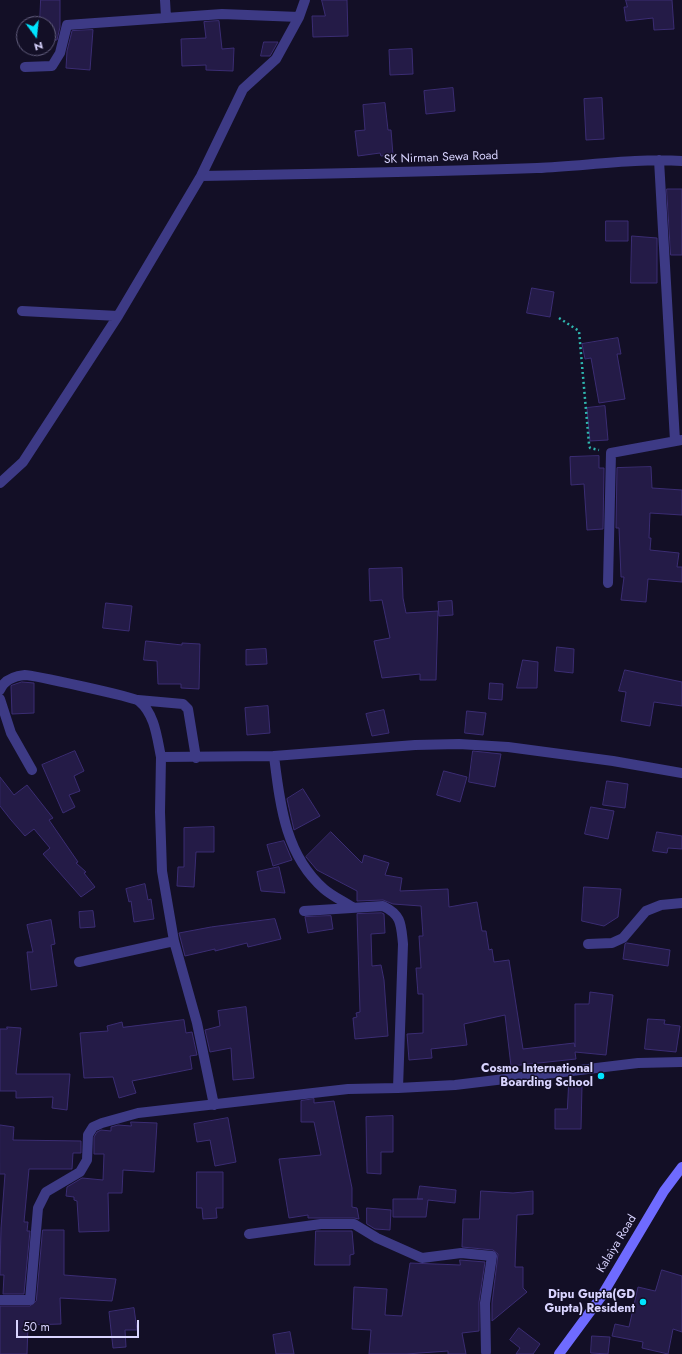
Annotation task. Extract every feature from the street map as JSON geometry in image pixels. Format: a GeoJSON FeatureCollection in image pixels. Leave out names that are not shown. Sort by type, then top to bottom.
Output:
{"type":"FeatureCollection","features":[{"type":"Feature","properties":{"kind":"main road","name":"Kalaiya Road"},"geometry":{"type":"LineString","coordinates":[[559,1354],[601,1297],[664,1191],[682,1167]]}},
{"type":"Feature","properties":{"kind":"street"},"geometry":{"type":"LineString","coordinates":[[165,0],[166,18]]}},
{"type":"Feature","properties":{"kind":"street"},"geometry":{"type":"LineString","coordinates":[[0,483],[23,462],[118,316],[201,176],[243,89],[276,59],[299,17],[305,0]]}},
{"type":"Feature","properties":{"kind":"street"},"geometry":{"type":"LineString","coordinates":[[25,67],[52,66],[60,53],[67,25],[222,14],[299,17]]}},
{"type":"Feature","properties":{"kind":"street"},"geometry":{"type":"LineString","coordinates":[[608,583],[611,453],[679,441],[659,160]]}},
{"type":"Feature","properties":{"kind":"street","name":"SK Nirman Sewa Road"},"geometry":{"type":"LineString","coordinates":[[201,176],[364,174],[535,168],[659,160],[682,161]]}},
{"type":"Feature","properties":{"kind":"street"},"geometry":{"type":"LineString","coordinates":[[22,311],[118,316]]}},
{"type":"Feature","properties":{"kind":"street"},"geometry":{"type":"LineString","coordinates":[[0,690],[2,684],[11,679],[26,675],[114,693],[138,700],[183,704],[188,709],[196,758]]}},
{"type":"Feature","properties":{"kind":"street"},"geometry":{"type":"LineString","coordinates":[[0,699],[11,733],[32,770]]}},
{"type":"Feature","properties":{"kind":"street"},"geometry":{"type":"LineString","coordinates":[[138,700],[148,710],[155,726],[161,757],[160,812],[162,871],[174,941],[197,1023],[214,1105]]}},
{"type":"Feature","properties":{"kind":"street"},"geometry":{"type":"LineString","coordinates":[[161,757],[196,758],[274,756],[415,745],[459,744],[508,748],[613,761],[682,773]]}},
{"type":"Feature","properties":{"kind":"street"},"geometry":{"type":"LineString","coordinates":[[274,756],[282,812],[293,845],[302,865],[324,889],[352,908]]}},
{"type":"Feature","properties":{"kind":"street"},"geometry":{"type":"LineString","coordinates":[[588,944],[612,943],[623,938],[646,911],[661,905],[682,904]]}},
{"type":"Feature","properties":{"kind":"street"},"geometry":{"type":"LineString","coordinates":[[304,911],[383,906],[394,911],[401,923],[403,944],[398,1088]]}},
{"type":"Feature","properties":{"kind":"street"},"geometry":{"type":"LineString","coordinates":[[79,962],[174,941]]}},
{"type":"Feature","properties":{"kind":"street"},"geometry":{"type":"LineString","coordinates":[[0,1300],[30,1300],[38,1208],[46,1192],[80,1172],[87,1160],[88,1135],[94,1127],[102,1123],[138,1113],[348,1089],[398,1088],[455,1084],[638,1063],[682,1062]]}},
{"type":"Feature","properties":{"kind":"street"},"geometry":{"type":"LineString","coordinates":[[249,1234],[321,1224],[354,1224],[377,1238],[422,1258],[462,1253],[492,1256],[485,1303],[486,1353]]}},
{"type":"Feature","properties":{"kind":"path"},"geometry":{"type":"LineString","coordinates":[[559,318],[579,331],[584,405],[590,448],[611,453]]}},
{"type":"Feature","properties":{"kind":"building"},"geometry":{"type":"Polygon","coordinates":[[[41,0],[60,0],[60,27],[57,40],[56,16],[40,16],[41,0]]]}},
{"type":"Feature","properties":{"kind":"building"},"geometry":{"type":"Polygon","coordinates":[[[322,0],[347,0],[348,36],[313,37],[312,16],[325,16],[322,0]]]}},
{"type":"Feature","properties":{"kind":"building"},"geometry":{"type":"Polygon","coordinates":[[[626,0],[672,0],[674,29],[654,30],[653,18],[626,21],[624,7],[627,7],[626,0]]]}},
{"type":"Feature","properties":{"kind":"building"},"geometry":{"type":"Polygon","coordinates":[[[219,21],[222,49],[234,48],[233,71],[206,70],[206,65],[182,66],[181,39],[206,38],[204,22],[219,21]]]}},
{"type":"Feature","properties":{"kind":"building"},"geometry":{"type":"Polygon","coordinates":[[[93,30],[90,70],[66,68],[67,51],[72,31],[93,30]]]}},
{"type":"Feature","properties":{"kind":"building"},"geometry":{"type":"Polygon","coordinates":[[[264,42],[278,42],[270,56],[261,56],[264,42]]]}},
{"type":"Feature","properties":{"kind":"building"},"geometry":{"type":"Polygon","coordinates":[[[412,49],[413,74],[390,75],[389,50],[412,49]]]}},
{"type":"Feature","properties":{"kind":"building"},"geometry":{"type":"Polygon","coordinates":[[[453,88],[455,111],[426,114],[424,91],[453,88]]]}},
{"type":"Feature","properties":{"kind":"building"},"geometry":{"type":"Polygon","coordinates":[[[602,98],[604,139],[586,140],[584,99],[602,98]]]}},
{"type":"Feature","properties":{"kind":"building"},"geometry":{"type":"Polygon","coordinates":[[[385,103],[388,130],[391,130],[393,155],[381,156],[380,153],[358,156],[355,131],[365,130],[363,105],[385,103]]]}},
{"type":"Feature","properties":{"kind":"building"},"geometry":{"type":"Polygon","coordinates":[[[667,189],[682,189],[682,255],[671,255],[667,189]]]}},
{"type":"Feature","properties":{"kind":"building"},"geometry":{"type":"Polygon","coordinates":[[[606,221],[628,221],[628,241],[606,241],[606,221]]]}},
{"type":"Feature","properties":{"kind":"building"},"geometry":{"type":"Polygon","coordinates":[[[632,236],[657,238],[657,283],[631,283],[632,236]]]}},
{"type":"Feature","properties":{"kind":"building"},"geometry":{"type":"Polygon","coordinates":[[[532,288],[554,292],[550,317],[527,313],[532,288]]]}},
{"type":"Feature","properties":{"kind":"building"},"geometry":{"type":"Polygon","coordinates":[[[618,338],[621,354],[617,354],[625,399],[599,403],[591,358],[585,359],[582,344],[618,338]]]}},
{"type":"Feature","properties":{"kind":"building"},"geometry":{"type":"Polygon","coordinates":[[[605,406],[608,440],[590,441],[587,408],[605,406]]]}},
{"type":"Feature","properties":{"kind":"building"},"geometry":{"type":"Polygon","coordinates":[[[599,456],[599,468],[604,468],[603,529],[587,530],[584,484],[571,485],[570,457],[599,456]]]}},
{"type":"Feature","properties":{"kind":"building"},"geometry":{"type":"Polygon","coordinates":[[[651,467],[652,488],[682,490],[682,515],[650,513],[649,538],[651,538],[650,550],[679,553],[677,567],[682,567],[682,582],[648,579],[646,602],[621,600],[624,577],[621,577],[619,528],[616,528],[617,468],[651,467]]]}},
{"type":"Feature","properties":{"kind":"building"},"geometry":{"type":"Polygon","coordinates":[[[402,568],[403,598],[406,613],[438,611],[436,680],[420,680],[420,674],[382,678],[374,641],[390,638],[382,600],[370,601],[369,569],[402,568]]]}},
{"type":"Feature","properties":{"kind":"building"},"geometry":{"type":"Polygon","coordinates":[[[452,601],[453,615],[439,616],[438,602],[452,601]]]}},
{"type":"Feature","properties":{"kind":"building"},"geometry":{"type":"Polygon","coordinates":[[[106,603],[132,606],[129,631],[103,628],[106,603]]]}},
{"type":"Feature","properties":{"kind":"building"},"geometry":{"type":"Polygon","coordinates":[[[146,641],[182,645],[182,643],[200,644],[199,689],[181,688],[181,684],[158,684],[157,661],[144,660],[146,641]]]}},
{"type":"Feature","properties":{"kind":"building"},"geometry":{"type":"Polygon","coordinates":[[[557,647],[574,649],[573,673],[555,671],[557,647]]]}},
{"type":"Feature","properties":{"kind":"building"},"geometry":{"type":"Polygon","coordinates":[[[266,649],[267,664],[246,665],[246,650],[266,649]]]}},
{"type":"Feature","properties":{"kind":"building"},"geometry":{"type":"Polygon","coordinates":[[[523,660],[538,662],[537,688],[517,688],[523,660]]]}},
{"type":"Feature","properties":{"kind":"building"},"geometry":{"type":"Polygon","coordinates":[[[625,670],[682,682],[682,706],[654,702],[650,726],[621,721],[626,692],[619,691],[625,670]]]}},
{"type":"Feature","properties":{"kind":"building"},"geometry":{"type":"Polygon","coordinates":[[[22,682],[34,683],[34,713],[12,714],[11,686],[22,682]]]}},
{"type":"Feature","properties":{"kind":"building"},"geometry":{"type":"Polygon","coordinates":[[[490,683],[503,684],[502,700],[489,699],[490,683]]]}},
{"type":"Feature","properties":{"kind":"building"},"geometry":{"type":"Polygon","coordinates":[[[268,706],[270,733],[247,735],[245,708],[268,706]]]}},
{"type":"Feature","properties":{"kind":"building"},"geometry":{"type":"Polygon","coordinates":[[[384,710],[389,733],[372,736],[366,714],[384,710]]]}},
{"type":"Feature","properties":{"kind":"building"},"geometry":{"type":"Polygon","coordinates":[[[467,711],[486,713],[483,735],[465,733],[467,711]]]}},
{"type":"Feature","properties":{"kind":"building"},"geometry":{"type":"Polygon","coordinates":[[[75,751],[84,771],[74,776],[80,791],[69,795],[75,807],[63,813],[42,765],[75,751]]]}},
{"type":"Feature","properties":{"kind":"building"},"geometry":{"type":"Polygon","coordinates":[[[473,751],[501,754],[495,787],[469,782],[473,751]]]}},
{"type":"Feature","properties":{"kind":"building"},"geometry":{"type":"Polygon","coordinates":[[[444,771],[467,777],[460,802],[437,795],[444,771]]]}},
{"type":"Feature","properties":{"kind":"building"},"geometry":{"type":"Polygon","coordinates":[[[0,777],[14,795],[27,785],[53,818],[49,820],[78,862],[76,863],[86,872],[84,873],[95,887],[81,897],[43,854],[50,848],[34,829],[25,836],[11,820],[0,806],[0,777]]]}},
{"type":"Feature","properties":{"kind":"building"},"geometry":{"type":"Polygon","coordinates":[[[607,781],[628,784],[625,808],[603,805],[607,781]]]}},
{"type":"Feature","properties":{"kind":"building"},"geometry":{"type":"Polygon","coordinates":[[[303,789],[320,816],[294,830],[287,799],[303,789]]]}},
{"type":"Feature","properties":{"kind":"building"},"geometry":{"type":"Polygon","coordinates":[[[591,807],[614,811],[608,839],[585,834],[591,807]]]}},
{"type":"Feature","properties":{"kind":"building"},"geometry":{"type":"Polygon","coordinates":[[[214,827],[214,852],[196,852],[194,887],[177,886],[178,867],[184,867],[184,828],[214,827]]]}},
{"type":"Feature","properties":{"kind":"building"},"geometry":{"type":"Polygon","coordinates":[[[331,832],[362,863],[364,855],[389,863],[385,875],[402,878],[400,891],[448,889],[449,907],[477,902],[482,931],[486,931],[489,950],[492,949],[494,962],[509,960],[523,1049],[574,1043],[575,1047],[575,1004],[589,1004],[590,992],[613,995],[606,1055],[575,1052],[576,1059],[511,1066],[505,1015],[464,1024],[467,1045],[431,1049],[432,1058],[409,1060],[407,1034],[423,1033],[423,994],[418,994],[416,968],[421,968],[419,936],[423,936],[421,906],[393,904],[383,900],[357,901],[357,891],[317,870],[306,857],[331,832]]]}},
{"type":"Feature","properties":{"kind":"building"},"geometry":{"type":"Polygon","coordinates":[[[657,832],[682,836],[682,849],[668,848],[667,853],[653,851],[657,832]]]}},
{"type":"Feature","properties":{"kind":"building"},"geometry":{"type":"Polygon","coordinates":[[[284,841],[292,860],[273,866],[267,845],[284,841]]]}},
{"type":"Feature","properties":{"kind":"building"},"geometry":{"type":"Polygon","coordinates":[[[279,867],[285,893],[261,891],[257,872],[279,867]]]}},
{"type":"Feature","properties":{"kind":"building"},"geometry":{"type":"Polygon","coordinates":[[[145,884],[148,900],[151,899],[154,919],[134,922],[131,901],[129,902],[126,889],[145,884]]]}},
{"type":"Feature","properties":{"kind":"building"},"geometry":{"type":"Polygon","coordinates":[[[584,887],[621,889],[618,917],[604,926],[582,921],[584,887]]]}},
{"type":"Feature","properties":{"kind":"building"},"geometry":{"type":"Polygon","coordinates":[[[93,911],[95,927],[80,928],[79,912],[93,911]]]}},
{"type":"Feature","properties":{"kind":"building"},"geometry":{"type":"Polygon","coordinates":[[[357,914],[384,914],[385,933],[371,934],[372,966],[381,965],[384,980],[388,1036],[355,1039],[353,1018],[357,1017],[356,1013],[360,1012],[357,914]]]}},
{"type":"Feature","properties":{"kind":"building"},"geometry":{"type":"Polygon","coordinates":[[[331,916],[333,929],[308,933],[305,917],[331,916]]]}},
{"type":"Feature","properties":{"kind":"building"},"geometry":{"type":"Polygon","coordinates":[[[275,919],[281,939],[248,947],[247,943],[215,951],[215,949],[185,956],[179,933],[211,927],[275,919]]]}},
{"type":"Feature","properties":{"kind":"building"},"geometry":{"type":"Polygon","coordinates":[[[51,920],[55,944],[51,945],[57,986],[31,990],[27,952],[33,952],[27,925],[51,920]]]}},
{"type":"Feature","properties":{"kind":"building"},"geometry":{"type":"Polygon","coordinates":[[[627,943],[670,950],[668,966],[623,959],[625,944],[627,943]]]}},
{"type":"Feature","properties":{"kind":"building"},"geometry":{"type":"Polygon","coordinates":[[[246,1007],[254,1078],[233,1080],[231,1048],[210,1052],[205,1030],[220,1026],[218,1011],[246,1007]]]}},
{"type":"Feature","properties":{"kind":"building"},"geometry":{"type":"Polygon","coordinates":[[[648,1019],[665,1020],[664,1024],[680,1026],[676,1052],[645,1049],[648,1019]]]}},
{"type":"Feature","properties":{"kind":"building"},"geometry":{"type":"Polygon","coordinates":[[[184,1020],[186,1033],[192,1032],[197,1055],[190,1056],[192,1069],[132,1081],[136,1093],[119,1098],[113,1077],[84,1078],[80,1033],[108,1031],[107,1026],[122,1022],[123,1027],[184,1020]]]}},
{"type":"Feature","properties":{"kind":"building"},"geometry":{"type":"Polygon","coordinates":[[[7,1027],[21,1028],[16,1074],[70,1074],[67,1110],[52,1108],[53,1097],[16,1098],[16,1091],[0,1091],[0,1029],[7,1029],[7,1027]]]}},
{"type":"Feature","properties":{"kind":"building"},"geometry":{"type":"Polygon","coordinates":[[[569,1085],[582,1086],[581,1129],[555,1129],[555,1109],[567,1109],[569,1085]]]}},
{"type":"Feature","properties":{"kind":"building"},"geometry":{"type":"Polygon","coordinates":[[[314,1099],[314,1103],[334,1101],[352,1188],[352,1207],[357,1208],[359,1219],[308,1218],[308,1215],[289,1218],[279,1159],[321,1155],[314,1122],[301,1122],[301,1101],[314,1099]]]}},
{"type":"Feature","properties":{"kind":"building"},"geometry":{"type":"Polygon","coordinates":[[[393,1116],[393,1152],[381,1152],[381,1174],[367,1173],[366,1117],[393,1116]]]}},
{"type":"Feature","properties":{"kind":"building"},"geometry":{"type":"Polygon","coordinates":[[[228,1118],[236,1162],[215,1166],[210,1140],[197,1142],[194,1124],[228,1118]]]}},
{"type":"Feature","properties":{"kind":"building"},"geometry":{"type":"Polygon","coordinates":[[[131,1122],[157,1123],[154,1172],[123,1170],[122,1193],[108,1193],[109,1231],[79,1232],[77,1201],[74,1200],[74,1197],[66,1196],[67,1187],[82,1178],[103,1180],[104,1154],[94,1154],[94,1137],[97,1132],[101,1130],[111,1131],[111,1127],[118,1125],[131,1126],[131,1122]]]}},
{"type":"Feature","properties":{"kind":"building"},"geometry":{"type":"Polygon","coordinates":[[[0,1125],[14,1127],[13,1140],[81,1141],[81,1153],[73,1153],[72,1169],[29,1169],[24,1222],[28,1222],[27,1231],[30,1231],[24,1294],[3,1294],[4,1275],[0,1275],[1,1228],[5,1174],[0,1174],[0,1125]]]}},
{"type":"Feature","properties":{"kind":"building"},"geometry":{"type":"Polygon","coordinates":[[[197,1172],[223,1172],[223,1208],[216,1208],[217,1218],[203,1219],[202,1208],[197,1208],[197,1172]]]}},
{"type":"Feature","properties":{"kind":"building"},"geometry":{"type":"Polygon","coordinates":[[[420,1186],[456,1190],[455,1203],[428,1200],[426,1217],[393,1217],[393,1199],[418,1199],[420,1186]]]}},
{"type":"Feature","properties":{"kind":"building"},"geometry":{"type":"Polygon","coordinates":[[[481,1191],[513,1193],[533,1191],[533,1214],[517,1215],[515,1267],[523,1267],[523,1288],[527,1292],[492,1321],[492,1303],[498,1254],[493,1250],[462,1247],[463,1219],[479,1219],[481,1191]]]}},
{"type":"Feature","properties":{"kind":"building"},"geometry":{"type":"Polygon","coordinates":[[[367,1208],[391,1210],[390,1230],[375,1229],[367,1224],[367,1208]]]}},
{"type":"Feature","properties":{"kind":"building"},"geometry":{"type":"Polygon","coordinates":[[[43,1230],[64,1230],[64,1275],[116,1279],[112,1301],[60,1298],[61,1324],[28,1325],[27,1354],[0,1354],[0,1306],[30,1306],[36,1301],[43,1230]]]}},
{"type":"Feature","properties":{"kind":"building"},"geometry":{"type":"Polygon","coordinates":[[[316,1231],[352,1231],[354,1254],[350,1255],[350,1265],[315,1265],[316,1231]]]}},
{"type":"Feature","properties":{"kind":"building"},"geometry":{"type":"Polygon","coordinates":[[[460,1260],[485,1262],[479,1302],[479,1331],[462,1333],[466,1354],[448,1354],[448,1351],[406,1354],[369,1354],[371,1330],[352,1329],[354,1287],[387,1289],[385,1315],[402,1316],[410,1263],[460,1265],[460,1260]]]}},
{"type":"Feature","properties":{"kind":"building"},"geometry":{"type":"Polygon","coordinates":[[[662,1270],[682,1276],[682,1332],[673,1329],[668,1354],[642,1348],[643,1342],[612,1336],[615,1324],[629,1327],[638,1287],[655,1291],[662,1270]]]}},
{"type":"Feature","properties":{"kind":"building"},"geometry":{"type":"Polygon","coordinates":[[[134,1308],[137,1330],[125,1330],[126,1347],[113,1348],[109,1312],[134,1308]]]}},
{"type":"Feature","properties":{"kind":"building"},"geometry":{"type":"Polygon","coordinates":[[[519,1328],[540,1344],[533,1354],[516,1354],[520,1348],[510,1340],[519,1328]]]}},
{"type":"Feature","properties":{"kind":"building"},"geometry":{"type":"Polygon","coordinates":[[[290,1332],[294,1354],[276,1354],[273,1335],[290,1332]]]}},
{"type":"Feature","properties":{"kind":"building"},"geometry":{"type":"Polygon","coordinates":[[[592,1336],[610,1337],[608,1354],[591,1353],[592,1336]]]}},
{"type":"Feature","properties":{"kind":"place","name":"Cosmo International Boarding School"},"geometry":{"type":"Point","coordinates":[601,1076]}},
{"type":"Feature","properties":{"kind":"place","name":"Dipu Gupta(GD Gupta) Resident"},"geometry":{"type":"Point","coordinates":[643,1302]}}]}
